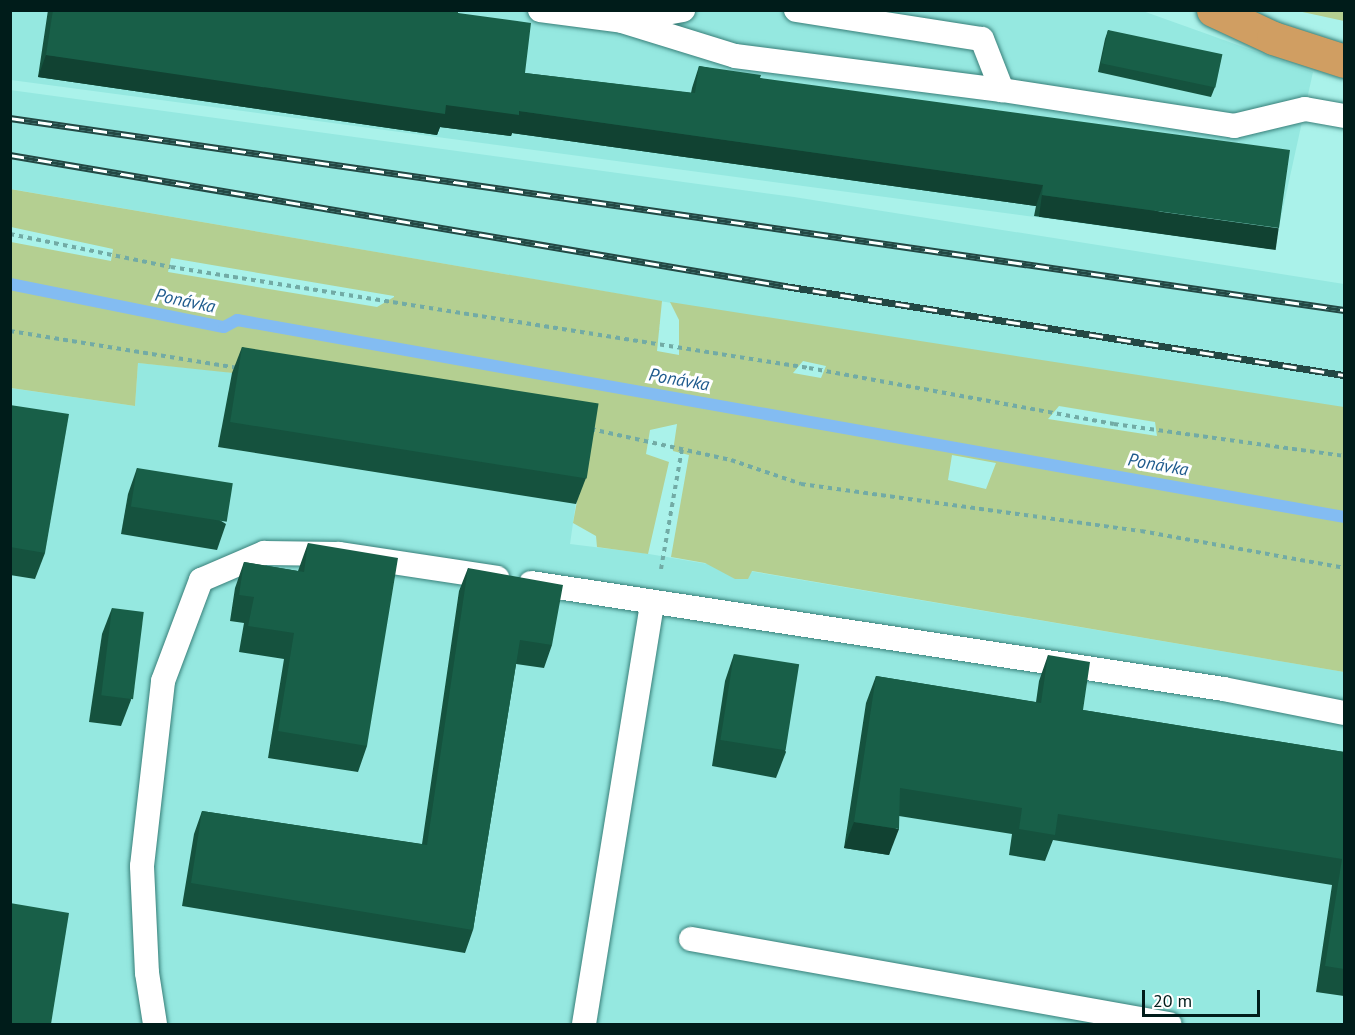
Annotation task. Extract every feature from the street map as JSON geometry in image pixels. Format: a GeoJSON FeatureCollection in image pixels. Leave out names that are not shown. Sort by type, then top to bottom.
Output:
{"type":"FeatureCollection","features":[{"type":"Feature","properties":{"kind":"highway"},"geometry":{"type":"LineString","coordinates":[[1213,10],[1283,41],[1344,61]]}},
{"type":"Feature","properties":{"kind":"lane"},"geometry":{"type":"LineString","coordinates":[[540,10],[622,21],[735,56],[1002,90],[1234,126],[1305,109],[1344,116]]}},
{"type":"Feature","properties":{"kind":"lane"},"geometry":{"type":"LineString","coordinates":[[622,21],[683,10]]}},
{"type":"Feature","properties":{"kind":"lane"},"geometry":{"type":"LineString","coordinates":[[796,10],[982,39],[1002,90]]}},
{"type":"Feature","properties":{"kind":"lane"},"geometry":{"type":"LineString","coordinates":[[155,1024],[147,973],[142,866],[163,681],[201,580],[264,552],[339,554],[1224,689],[1344,713]]}},
{"type":"Feature","properties":{"kind":"lane"},"geometry":{"type":"LineString","coordinates":[[584,1024],[651,602]]}},
{"type":"Feature","properties":{"kind":"lane"},"geometry":{"type":"LineString","coordinates":[[691,939],[1170,1024]]}},
{"type":"Feature","properties":{"kind":"path"},"geometry":{"type":"LineString","coordinates":[[10,234],[171,267],[808,368],[1114,424],[1344,456]]}},
{"type":"Feature","properties":{"kind":"path"},"geometry":{"type":"LineString","coordinates":[[10,331],[240,369]]}},
{"type":"Feature","properties":{"kind":"path"},"geometry":{"type":"LineString","coordinates":[[584,427],[731,460],[801,484],[1141,531],[1344,568]]}},
{"type":"Feature","properties":{"kind":"path"},"geometry":{"type":"LineString","coordinates":[[663,556],[682,449]]}},
{"type":"Feature","properties":{"kind":"shaded area"},"geometry":{"type":"Polygon","coordinates":[[[11,10],[1140,10],[1313,72],[1274,249],[11,80],[11,10]]]}},
{"type":"Feature","properties":{"kind":"shaded area"},"geometry":{"type":"Polygon","coordinates":[[[10,90],[794,197],[1344,284],[1344,408],[782,322],[11,189],[10,90]]]}},
{"type":"Feature","properties":{"kind":"shaded area"},"geometry":{"type":"Polygon","coordinates":[[[138,363],[220,371],[586,432],[570,544],[643,553],[1344,672],[1344,1024],[11,1024],[10,388],[135,406],[138,363]]]}},
{"type":"Feature","properties":{"kind":"green space"},"geometry":{"type":"Polygon","coordinates":[[[1298,11],[1344,11],[1344,21],[1298,11]]]}},
{"type":"Feature","properties":{"kind":"green space"},"geometry":{"type":"Polygon","coordinates":[[[10,189],[662,301],[657,351],[679,355],[679,320],[670,302],[1344,407],[1344,672],[752,571],[748,579],[735,579],[705,563],[671,557],[689,455],[673,451],[677,424],[650,430],[646,454],[669,462],[648,554],[597,547],[596,536],[573,523],[590,430],[233,373],[138,363],[135,406],[11,388],[11,242],[111,261],[113,249],[11,227],[10,189]],[[171,258],[168,272],[377,307],[394,297],[171,258]],[[803,361],[793,373],[821,378],[826,366],[803,361]],[[1059,406],[1048,419],[1157,436],[1155,422],[1059,406]],[[952,455],[948,480],[986,489],[996,463],[952,455]]]}},
{"type":"Feature","properties":{"kind":"building"},"geometry":{"type":"Polygon","coordinates":[[[53,10],[458,10],[458,13],[531,23],[525,73],[695,93],[699,66],[761,75],[760,78],[1290,150],[1279,228],[1042,195],[1043,185],[519,111],[519,115],[446,105],[445,114],[46,55],[53,10]]]}},
{"type":"Feature","properties":{"kind":"building"},"geometry":{"type":"Polygon","coordinates":[[[1108,30],[1222,54],[1215,88],[1101,63],[1108,30]]]}},
{"type":"Feature","properties":{"kind":"building"},"geometry":{"type":"Polygon","coordinates":[[[242,347],[599,403],[587,479],[230,422],[242,347]]]}},
{"type":"Feature","properties":{"kind":"building"},"geometry":{"type":"Polygon","coordinates":[[[10,405],[69,414],[45,553],[10,547],[10,405]]]}},
{"type":"Feature","properties":{"kind":"building"},"geometry":{"type":"Polygon","coordinates":[[[137,468],[233,483],[227,522],[131,507],[137,468]]]}},
{"type":"Feature","properties":{"kind":"building"},"geometry":{"type":"Polygon","coordinates":[[[308,543],[398,558],[367,746],[278,731],[294,633],[248,626],[254,597],[239,595],[244,562],[304,572],[308,543]]]}},
{"type":"Feature","properties":{"kind":"building"},"geometry":{"type":"Polygon","coordinates":[[[468,568],[563,585],[552,645],[520,640],[473,930],[191,883],[202,811],[427,845],[468,568]]]}},
{"type":"Feature","properties":{"kind":"building"},"geometry":{"type":"Polygon","coordinates":[[[112,608],[144,612],[133,699],[101,695],[112,608]]]}},
{"type":"Feature","properties":{"kind":"building"},"geometry":{"type":"Polygon","coordinates":[[[734,654],[799,664],[786,750],[720,740],[734,654]]]}},
{"type":"Feature","properties":{"kind":"building"},"geometry":{"type":"Polygon","coordinates":[[[1048,655],[1090,662],[1083,710],[1344,752],[1344,969],[1325,966],[1342,859],[1058,814],[1055,835],[1019,829],[1022,808],[900,788],[899,829],[854,822],[876,676],[1041,703],[1048,655]]]}},
{"type":"Feature","properties":{"kind":"building"},"geometry":{"type":"Polygon","coordinates":[[[10,903],[69,913],[51,1024],[10,1024],[10,903]]]}},
{"type":"Feature","properties":{"kind":"waterway","name":"Ponávka"},"geometry":{"type":"LineString","coordinates":[[10,284],[224,327],[237,320],[1344,517]]}},
{"type":"Feature","properties":{"kind":"railway"},"geometry":{"type":"LineString","coordinates":[[10,118],[1344,310]]}},
{"type":"Feature","properties":{"kind":"railway"},"geometry":{"type":"LineString","coordinates":[[10,155],[785,286],[1344,375]]}}]}
